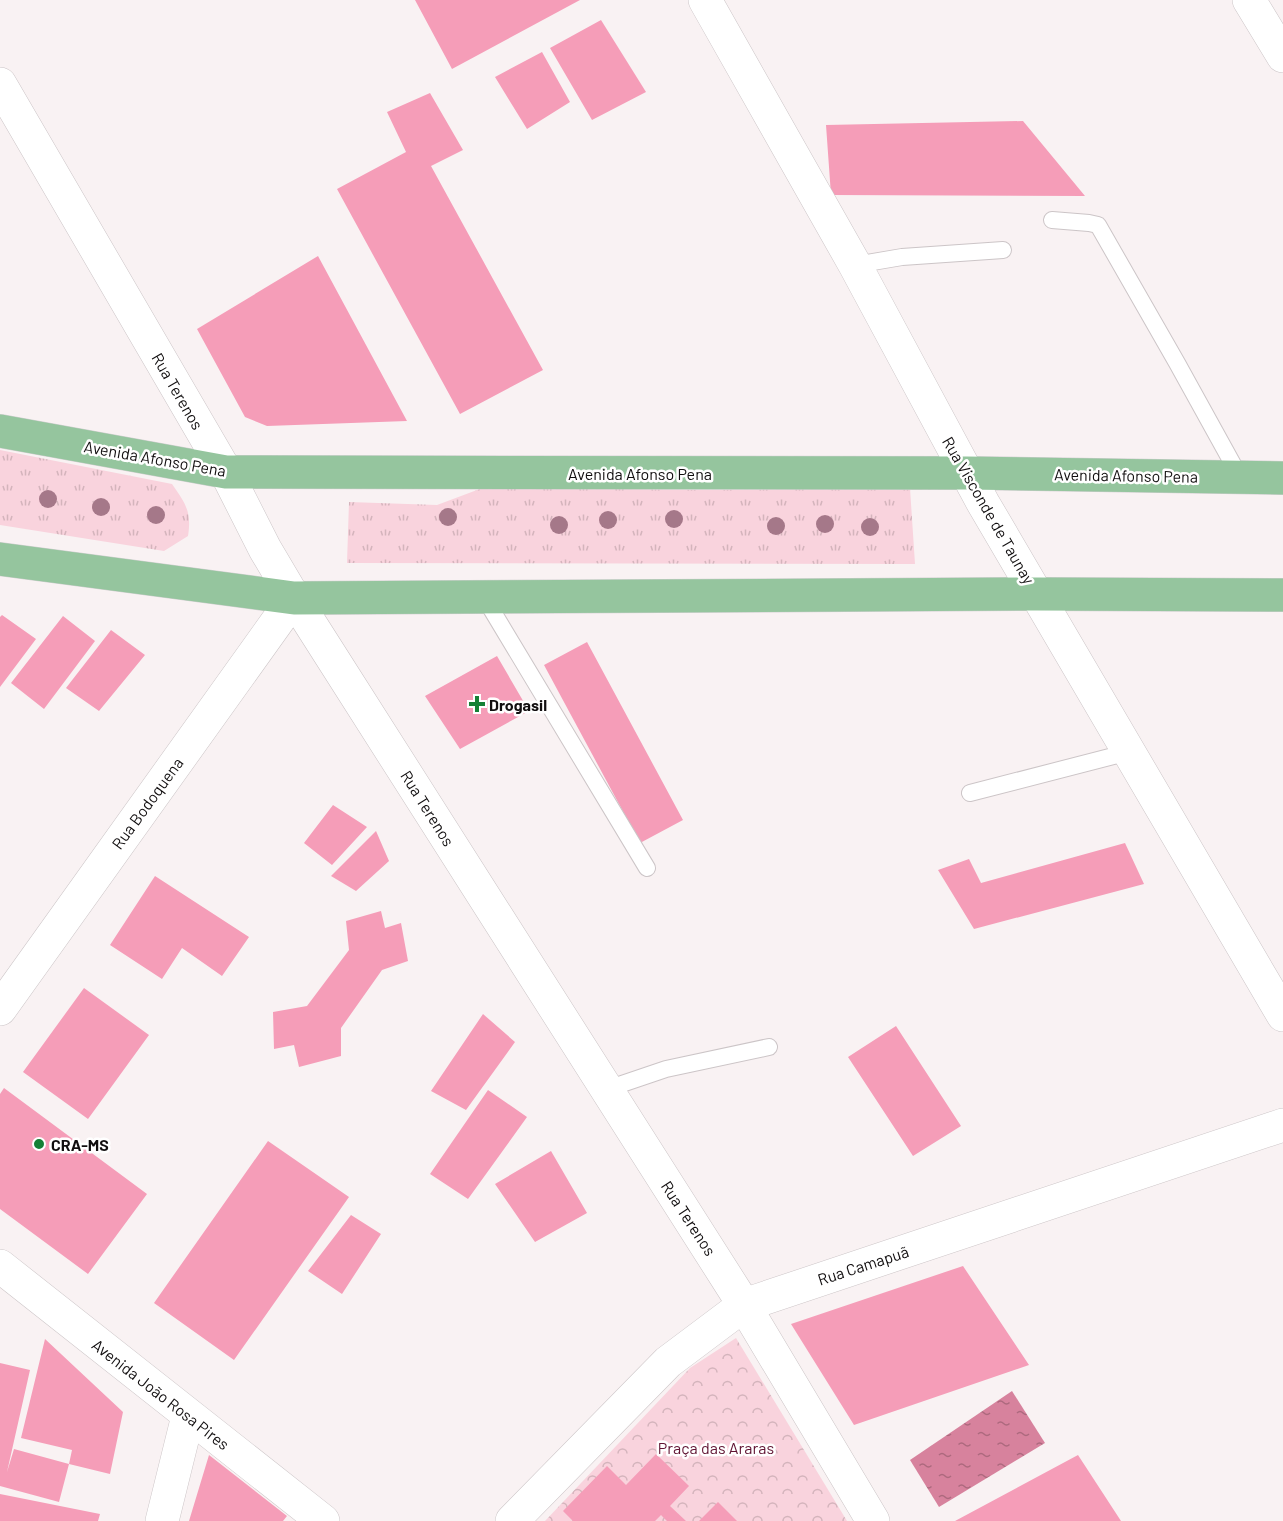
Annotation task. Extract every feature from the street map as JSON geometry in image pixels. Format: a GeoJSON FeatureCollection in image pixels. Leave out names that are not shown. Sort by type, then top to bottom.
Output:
{"type":"FeatureCollection","features":[{"type":"Feature","properties":{"kind":"main road","name":"Avenida Afonso Pena"},"geometry":{"type":"LineString","coordinates":[[0,431],[226,472],[967,473],[1283,478]]}},
{"type":"Feature","properties":{"kind":"main road"},"geometry":{"type":"LineString","coordinates":[[0,559],[294,598],[1283,595]]}},
{"type":"Feature","properties":{"kind":"street","name":"Rua Visconde de Taunay"},"geometry":{"type":"LineString","coordinates":[[705,0],[855,265],[983,503],[1283,1015]]}},
{"type":"Feature","properties":{"kind":"street"},"geometry":{"type":"LineString","coordinates":[[1249,0],[1283,56]]}},
{"type":"Feature","properties":{"kind":"street","name":"Rua Terenos"},"geometry":{"type":"LineString","coordinates":[[0,84],[226,472],[265,549],[294,598],[744,1305],[873,1521]]}},
{"type":"Feature","properties":{"kind":"street","name":"Rua Bodoquena"},"geometry":{"type":"LineString","coordinates":[[0,1009],[294,598]]}},
{"type":"Feature","properties":{"kind":"street","name":"Rua Camapuã"},"geometry":{"type":"LineString","coordinates":[[512,1521],[668,1362],[744,1305],[1283,1125]]}},
{"type":"Feature","properties":{"kind":"street","name":"Avenida João Rosa Pires"},"geometry":{"type":"LineString","coordinates":[[0,1266],[323,1521]]}},
{"type":"Feature","properties":{"kind":"street"},"geometry":{"type":"LineString","coordinates":[[162,1521],[188,1416]]}},
{"type":"Feature","properties":{"kind":"lane"},"geometry":{"type":"LineString","coordinates":[[1052,220],[1098,225],[1240,477]]}},
{"type":"Feature","properties":{"kind":"lane"},"geometry":{"type":"LineString","coordinates":[[855,265],[902,257],[1003,250]]}},
{"type":"Feature","properties":{"kind":"lane"},"geometry":{"type":"LineString","coordinates":[[484,597],[646,868]]}},
{"type":"Feature","properties":{"kind":"lane"},"geometry":{"type":"LineString","coordinates":[[970,793],[1130,752]]}},
{"type":"Feature","properties":{"kind":"lane"},"geometry":{"type":"LineString","coordinates":[[607,1089],[666,1070],[769,1047]]}},
{"type":"Feature","properties":{"kind":"green space"},"geometry":{"type":"Polygon","coordinates":[[[0,450],[172,484],[181,497],[188,514],[188,536],[164,551],[0,525],[0,450]]]}},
{"type":"Feature","properties":{"kind":"green space"},"geometry":{"type":"Polygon","coordinates":[[[485,487],[703,490],[910,488],[915,564],[347,563],[349,502],[437,505],[485,487]]]}},
{"type":"Feature","properties":{"kind":"green space","name":"Praça das Araras"},"geometry":{"type":"Polygon","coordinates":[[[736,1338],[847,1521],[545,1521],[690,1368],[736,1338]]]}},
{"type":"Feature","properties":{"kind":"water"},"geometry":{"type":"Polygon","coordinates":[[[1012,1391],[1045,1443],[939,1507],[910,1460],[1012,1391]]]}},
{"type":"Feature","properties":{"kind":"building"},"geometry":{"type":"Polygon","coordinates":[[[415,0],[580,0],[452,69],[415,0]]]}},
{"type":"Feature","properties":{"kind":"building"},"geometry":{"type":"Polygon","coordinates":[[[601,20],[646,92],[592,120],[550,48],[601,20]]]}},
{"type":"Feature","properties":{"kind":"building"},"geometry":{"type":"Polygon","coordinates":[[[542,52],[570,102],[527,129],[495,77],[542,52]]]}},
{"type":"Feature","properties":{"kind":"building"},"geometry":{"type":"Polygon","coordinates":[[[430,93],[463,150],[431,166],[543,370],[460,414],[337,189],[406,152],[387,112],[430,93]]]}},
{"type":"Feature","properties":{"kind":"building"},"geometry":{"type":"Polygon","coordinates":[[[1023,121],[1085,196],[831,195],[826,125],[1023,121]]]}},
{"type":"Feature","properties":{"kind":"building"},"geometry":{"type":"Polygon","coordinates":[[[318,256],[407,421],[267,426],[245,417],[197,329],[318,256]]]}},
{"type":"Feature","properties":{"kind":"building"},"geometry":{"type":"Polygon","coordinates":[[[2,615],[36,639],[0,687],[0,617],[2,615]]]}},
{"type":"Feature","properties":{"kind":"building"},"geometry":{"type":"Polygon","coordinates":[[[63,616],[95,641],[44,709],[11,683],[63,616]]]}},
{"type":"Feature","properties":{"kind":"building"},"geometry":{"type":"Polygon","coordinates":[[[111,630],[145,655],[99,711],[66,688],[111,630]]]}},
{"type":"Feature","properties":{"kind":"building"},"geometry":{"type":"Polygon","coordinates":[[[587,642],[683,820],[640,843],[544,665],[587,642]]]}},
{"type":"Feature","properties":{"kind":"building","name":"Drogasil"},"geometry":{"type":"Polygon","coordinates":[[[497,656],[529,711],[460,749],[425,696],[497,656]]]}},
{"type":"Feature","properties":{"kind":"building"},"geometry":{"type":"Polygon","coordinates":[[[333,805],[367,827],[332,865],[304,843],[333,805]]]}},
{"type":"Feature","properties":{"kind":"building"},"geometry":{"type":"Polygon","coordinates":[[[376,831],[389,861],[356,891],[331,876],[376,831]]]}},
{"type":"Feature","properties":{"kind":"building"},"geometry":{"type":"Polygon","coordinates":[[[1125,843],[1144,884],[974,929],[938,870],[969,859],[981,883],[1125,843]]]}},
{"type":"Feature","properties":{"kind":"building"},"geometry":{"type":"Polygon","coordinates":[[[155,876],[249,937],[222,976],[182,948],[162,979],[110,945],[155,876]]]}},
{"type":"Feature","properties":{"kind":"building"},"geometry":{"type":"Polygon","coordinates":[[[381,911],[385,928],[401,923],[408,961],[382,970],[341,1028],[341,1056],[299,1067],[294,1045],[274,1049],[273,1012],[307,1006],[349,950],[346,921],[381,911]]]}},
{"type":"Feature","properties":{"kind":"building"},"geometry":{"type":"Polygon","coordinates":[[[84,988],[149,1035],[88,1119],[23,1072],[84,988]]]}},
{"type":"Feature","properties":{"kind":"building"},"geometry":{"type":"Polygon","coordinates":[[[483,1014],[515,1042],[466,1110],[431,1091],[483,1014]]]}},
{"type":"Feature","properties":{"kind":"building"},"geometry":{"type":"Polygon","coordinates":[[[896,1026],[961,1126],[913,1156],[848,1057],[896,1026]]]}},
{"type":"Feature","properties":{"kind":"building","name":"CRA-MS"},"geometry":{"type":"Polygon","coordinates":[[[4,1088],[147,1194],[88,1274],[0,1209],[0,1094],[4,1088]]]}},
{"type":"Feature","properties":{"kind":"building"},"geometry":{"type":"Polygon","coordinates":[[[488,1090],[527,1117],[468,1199],[430,1174],[488,1090]]]}},
{"type":"Feature","properties":{"kind":"building"},"geometry":{"type":"Polygon","coordinates":[[[268,1141],[349,1197],[234,1360],[154,1303],[268,1141]]]}},
{"type":"Feature","properties":{"kind":"building"},"geometry":{"type":"Polygon","coordinates":[[[551,1151],[587,1213],[535,1242],[495,1184],[551,1151]]]}},
{"type":"Feature","properties":{"kind":"building"},"geometry":{"type":"Polygon","coordinates":[[[351,1215],[381,1234],[342,1294],[308,1271],[351,1215]]]}},
{"type":"Feature","properties":{"kind":"building"},"geometry":{"type":"Polygon","coordinates":[[[963,1266],[1029,1365],[854,1425],[791,1324],[963,1266]]]}},
{"type":"Feature","properties":{"kind":"building"},"geometry":{"type":"Polygon","coordinates":[[[45,1339],[123,1412],[110,1474],[69,1464],[72,1450],[21,1438],[45,1339]]]}},
{"type":"Feature","properties":{"kind":"building"},"geometry":{"type":"Polygon","coordinates":[[[0,1363],[30,1370],[7,1472],[14,1449],[69,1464],[59,1502],[0,1486],[0,1363]]]}},
{"type":"Feature","properties":{"kind":"building"},"geometry":{"type":"Polygon","coordinates":[[[656,1454],[689,1486],[670,1506],[686,1521],[667,1521],[661,1515],[655,1521],[573,1521],[563,1511],[607,1466],[626,1485],[656,1454]]]}},
{"type":"Feature","properties":{"kind":"building"},"geometry":{"type":"Polygon","coordinates":[[[209,1455],[287,1516],[283,1521],[189,1521],[209,1455]]]}},
{"type":"Feature","properties":{"kind":"building"},"geometry":{"type":"Polygon","coordinates":[[[1078,1455],[1121,1521],[955,1521],[1078,1455]]]}},
{"type":"Feature","properties":{"kind":"building"},"geometry":{"type":"Polygon","coordinates":[[[0,1494],[100,1514],[98,1521],[0,1521],[0,1494]]]}},
{"type":"Feature","properties":{"kind":"building"},"geometry":{"type":"Polygon","coordinates":[[[718,1502],[737,1521],[699,1521],[718,1502]]]}},
{"type":"Feature","properties":{"kind":"place","name":"Drogasil"},"geometry":{"type":"Point","coordinates":[477,704]}},
{"type":"Feature","properties":{"kind":"place","name":"CRA-MS"},"geometry":{"type":"Point","coordinates":[39,1144]}}]}
